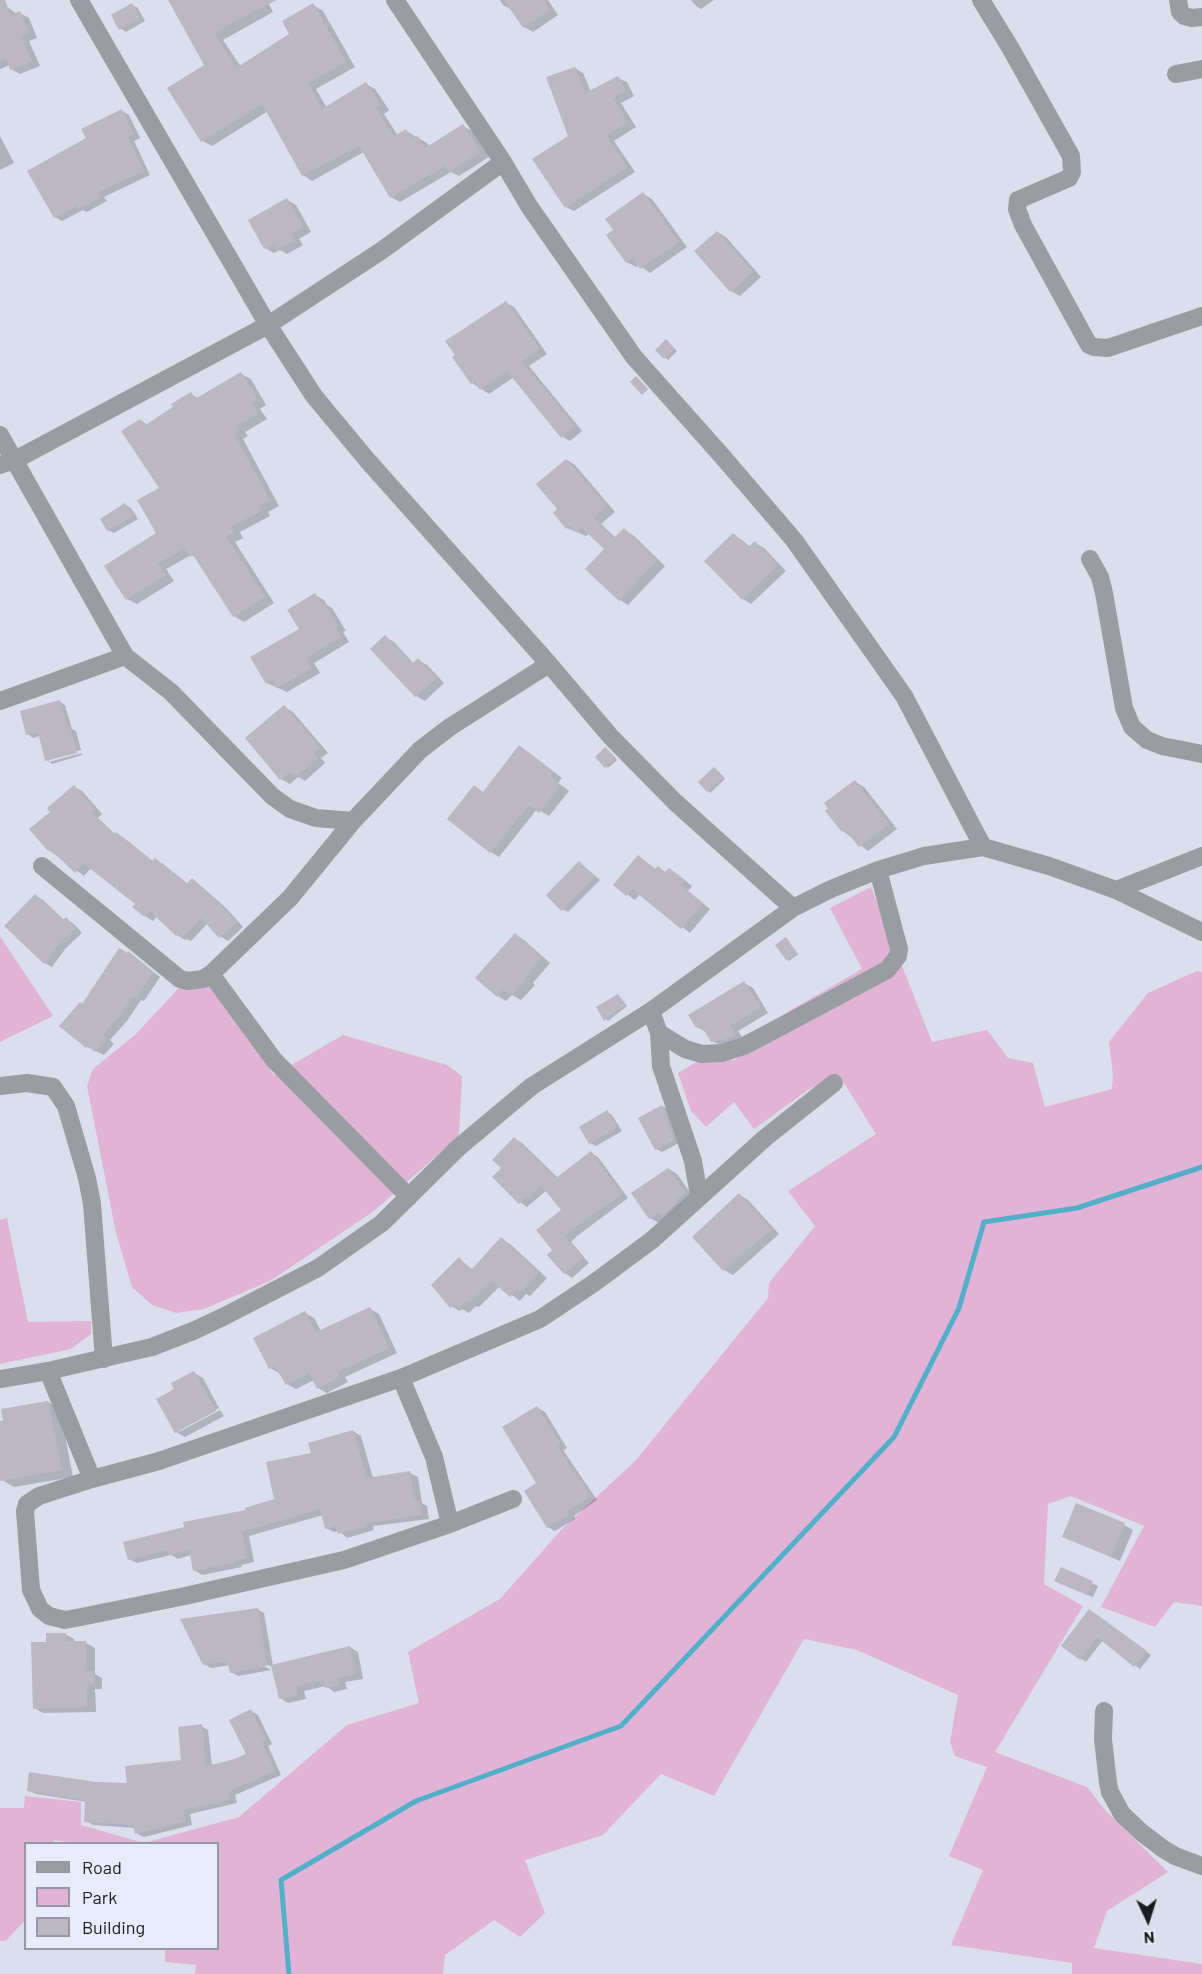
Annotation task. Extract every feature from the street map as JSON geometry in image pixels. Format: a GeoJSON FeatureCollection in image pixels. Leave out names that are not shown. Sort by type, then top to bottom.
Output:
{"type":"FeatureCollection","features":[{"type":"Feature","properties":{"kind":"street"},"geometry":{"type":"LineString","coordinates":[[79,0],[268,325],[314,396],[361,453],[611,737],[675,802],[793,908]]}},
{"type":"Feature","properties":{"kind":"street"},"geometry":{"type":"LineString","coordinates":[[395,0],[503,162],[529,206],[634,357],[794,540],[837,599],[904,696],[983,846]]}},
{"type":"Feature","properties":{"kind":"street"},"geometry":{"type":"LineString","coordinates":[[981,0],[1071,156],[1072,172],[1069,178],[1018,200],[1017,209],[1023,225],[1089,345],[1108,348],[1202,316]]}},
{"type":"Feature","properties":{"kind":"street"},"geometry":{"type":"LineString","coordinates":[[1178,0],[1179,10],[1184,16],[1202,17]]}},
{"type":"Feature","properties":{"kind":"street"},"geometry":{"type":"LineString","coordinates":[[1176,74],[1202,69]]}},
{"type":"Feature","properties":{"kind":"street"},"geometry":{"type":"LineString","coordinates":[[8,463],[268,325],[381,251],[503,162]]}},
{"type":"Feature","properties":{"kind":"street"},"geometry":{"type":"LineString","coordinates":[[0,435],[8,463],[125,656],[171,692],[272,796],[290,808],[316,818],[353,821]]}},
{"type":"Feature","properties":{"kind":"street"},"geometry":{"type":"LineString","coordinates":[[1090,560],[1100,577],[1124,708],[1132,727],[1147,740],[1162,746],[1202,754]]}},
{"type":"Feature","properties":{"kind":"street"},"geometry":{"type":"LineString","coordinates":[[0,701],[125,656]]}},
{"type":"Feature","properties":{"kind":"street"},"geometry":{"type":"LineString","coordinates":[[42,866],[180,979],[196,981],[212,974],[290,898],[353,821],[420,750],[549,664]]}},
{"type":"Feature","properties":{"kind":"street"},"geometry":{"type":"LineString","coordinates":[[0,1379],[48,1371],[152,1347],[193,1331],[318,1268],[382,1223],[459,1147],[532,1086],[651,1011],[793,908],[831,889],[879,870],[924,856],[983,846],[1116,890],[1202,932]]}},
{"type":"Feature","properties":{"kind":"street"},"geometry":{"type":"LineString","coordinates":[[1116,890],[1202,856]]}},
{"type":"Feature","properties":{"kind":"street"},"geometry":{"type":"LineString","coordinates":[[659,1033],[685,1049],[702,1054],[723,1053],[754,1041],[887,970],[898,956],[898,949],[879,870]]}},
{"type":"Feature","properties":{"kind":"street"},"geometry":{"type":"LineString","coordinates":[[212,974],[274,1060],[409,1197]]}},
{"type":"Feature","properties":{"kind":"street"},"geometry":{"type":"LineString","coordinates":[[651,1011],[659,1033],[661,1066],[693,1161],[699,1196]]}},
{"type":"Feature","properties":{"kind":"street"},"geometry":{"type":"LineString","coordinates":[[0,1086],[27,1083],[53,1087],[66,1106],[87,1178],[92,1204],[104,1359]]}},
{"type":"Feature","properties":{"kind":"street"},"geometry":{"type":"LineString","coordinates":[[513,1499],[450,1524],[344,1560],[242,1584],[65,1620],[49,1616],[40,1609],[31,1590],[24,1511],[30,1500],[92,1479],[159,1461],[401,1378],[540,1319],[652,1240],[765,1138],[834,1083]]}},
{"type":"Feature","properties":{"kind":"street"},"geometry":{"type":"LineString","coordinates":[[48,1371],[92,1479]]}},
{"type":"Feature","properties":{"kind":"street"},"geometry":{"type":"LineString","coordinates":[[401,1378],[434,1457],[450,1524]]}},
{"type":"Feature","properties":{"kind":"street"},"geometry":{"type":"LineString","coordinates":[[1104,1711],[1102,1738],[1108,1783],[1110,1792],[1122,1814],[1162,1848],[1175,1856],[1202,1866]]}},
{"type":"Feature","properties":{"kind":"green space"},"geometry":{"type":"Polygon","coordinates":[[[871,887],[932,1042],[987,1030],[1008,1058],[1033,1063],[1045,1107],[1112,1089],[1113,1076],[1109,1042],[1148,993],[1197,971],[1202,972],[1202,1606],[1174,1602],[1155,1627],[1101,1607],[1144,1526],[1071,1496],[1048,1504],[1044,1584],[1083,1606],[995,1752],[1087,1787],[1105,1810],[1168,1872],[1107,1911],[1094,1948],[1202,1964],[1202,1974],[1072,1974],[1072,1963],[951,1945],[983,1870],[949,1856],[987,1767],[955,1756],[950,1742],[958,1695],[857,1650],[804,1639],[714,1796],[661,1774],[603,1835],[525,1860],[545,1913],[520,1937],[494,1920],[445,1955],[443,1974],[195,1974],[196,1965],[165,1962],[165,1950],[219,1950],[219,1842],[148,1842],[239,1817],[347,1725],[419,1703],[408,1652],[500,1599],[561,1530],[636,1460],[768,1298],[769,1283],[815,1226],[788,1191],[876,1134],[839,1075],[808,1090],[754,1129],[734,1102],[706,1127],[691,1111],[678,1073],[700,1060],[735,1060],[791,1010],[862,969],[830,908],[871,887]]]}},
{"type":"Feature","properties":{"kind":"green space"},"geometry":{"type":"Polygon","coordinates":[[[0,936],[53,1016],[0,1042],[0,936]]]}},
{"type":"Feature","properties":{"kind":"green space"},"geometry":{"type":"Polygon","coordinates":[[[188,978],[210,981],[274,1075],[343,1035],[447,1065],[462,1076],[459,1136],[374,1211],[270,1281],[204,1309],[176,1313],[152,1305],[132,1287],[116,1233],[87,1086],[93,1069],[136,1034],[188,978]]]}},
{"type":"Feature","properties":{"kind":"green space"},"geometry":{"type":"Polygon","coordinates":[[[7,1218],[28,1322],[91,1321],[91,1334],[71,1349],[0,1364],[0,1220],[7,1218]]]}},
{"type":"Feature","properties":{"kind":"green space"},"geometry":{"type":"Polygon","coordinates":[[[25,1796],[81,1802],[81,1825],[140,1842],[54,1840],[53,1842],[24,1842],[24,1921],[6,1941],[0,1941],[0,1808],[24,1808],[25,1796]]]}},
{"type":"Feature","properties":{"kind":"building"},"geometry":{"type":"Polygon","coordinates":[[[0,0],[5,0],[11,15],[20,11],[29,33],[21,36],[32,61],[10,70],[6,59],[0,61],[0,0]]]}},
{"type":"Feature","properties":{"kind":"building"},"geometry":{"type":"Polygon","coordinates":[[[168,0],[277,0],[215,34],[236,68],[289,34],[282,21],[313,3],[346,62],[308,83],[322,109],[366,82],[381,105],[376,108],[394,136],[406,129],[412,139],[418,136],[425,148],[463,124],[481,152],[449,172],[445,166],[390,198],[359,146],[302,176],[262,104],[201,142],[167,88],[204,65],[168,0]]]}},
{"type":"Feature","properties":{"kind":"building"},"geometry":{"type":"Polygon","coordinates":[[[504,0],[544,0],[550,10],[523,28],[504,0]]]}},
{"type":"Feature","properties":{"kind":"building"},"geometry":{"type":"Polygon","coordinates":[[[132,3],[140,18],[119,30],[111,15],[132,3]]]}},
{"type":"Feature","properties":{"kind":"building"},"geometry":{"type":"Polygon","coordinates":[[[575,67],[585,93],[618,76],[626,91],[613,98],[628,122],[607,136],[627,167],[565,208],[532,159],[568,136],[546,77],[575,67]]]}},
{"type":"Feature","properties":{"kind":"building"},"geometry":{"type":"Polygon","coordinates":[[[122,109],[134,134],[128,137],[144,171],[98,192],[101,197],[79,209],[77,206],[54,218],[27,171],[86,138],[81,129],[122,109]]]}},
{"type":"Feature","properties":{"kind":"building"},"geometry":{"type":"Polygon","coordinates":[[[643,192],[679,242],[640,269],[633,258],[626,263],[606,235],[613,230],[605,219],[643,192]]]}},
{"type":"Feature","properties":{"kind":"building"},"geometry":{"type":"Polygon","coordinates":[[[287,198],[303,227],[291,234],[295,240],[277,250],[274,244],[264,249],[248,220],[287,198]]]}},
{"type":"Feature","properties":{"kind":"building"},"geometry":{"type":"Polygon","coordinates":[[[717,231],[753,272],[730,292],[694,251],[717,231]]]}},
{"type":"Feature","properties":{"kind":"building"},"geometry":{"type":"Polygon","coordinates":[[[506,301],[540,349],[522,361],[575,426],[561,438],[507,371],[480,390],[474,381],[471,384],[452,357],[455,355],[445,341],[506,301]]]}},
{"type":"Feature","properties":{"kind":"building"},"geometry":{"type":"Polygon","coordinates":[[[666,339],[675,349],[664,359],[655,350],[666,339]]]}},
{"type":"Feature","properties":{"kind":"building"},"geometry":{"type":"Polygon","coordinates":[[[241,372],[258,400],[252,403],[258,414],[237,426],[239,431],[234,434],[270,500],[259,506],[261,511],[231,527],[234,532],[226,536],[265,597],[233,617],[193,555],[190,557],[185,548],[158,563],[166,575],[126,600],[104,566],[156,533],[137,500],[159,488],[121,431],[140,419],[144,426],[173,407],[171,404],[191,392],[195,399],[241,372]]]}},
{"type":"Feature","properties":{"kind":"building"},"geometry":{"type":"Polygon","coordinates":[[[636,376],[648,389],[642,395],[630,382],[636,376]]]}},
{"type":"Feature","properties":{"kind":"building"},"geometry":{"type":"Polygon","coordinates":[[[566,459],[607,506],[594,518],[614,538],[624,528],[657,560],[619,601],[585,569],[604,549],[582,528],[577,532],[570,525],[566,529],[553,513],[557,509],[536,484],[566,459]]]}},
{"type":"Feature","properties":{"kind":"building"},"geometry":{"type":"Polygon","coordinates":[[[125,503],[133,516],[107,531],[100,519],[125,503]]]}},
{"type":"Feature","properties":{"kind":"building"},"geometry":{"type":"Polygon","coordinates":[[[733,533],[748,547],[755,541],[778,565],[742,600],[704,561],[733,533]]]}},
{"type":"Feature","properties":{"kind":"building"},"geometry":{"type":"Polygon","coordinates":[[[315,593],[321,602],[323,601],[338,625],[335,627],[341,637],[306,658],[312,668],[277,688],[273,680],[266,684],[250,657],[299,629],[287,610],[315,593]]]}},
{"type":"Feature","properties":{"kind":"building"},"geometry":{"type":"Polygon","coordinates":[[[385,635],[412,664],[418,658],[437,678],[415,697],[370,649],[385,635]]]}},
{"type":"Feature","properties":{"kind":"building"},"geometry":{"type":"Polygon","coordinates":[[[60,700],[77,753],[45,761],[38,732],[26,735],[20,711],[60,700]]]}},
{"type":"Feature","properties":{"kind":"building"},"geometry":{"type":"Polygon","coordinates":[[[284,705],[320,748],[313,753],[318,758],[312,764],[295,777],[290,772],[280,780],[245,738],[284,705]]]}},
{"type":"Feature","properties":{"kind":"building"},"geometry":{"type":"Polygon","coordinates":[[[519,745],[554,772],[550,777],[561,785],[539,813],[529,805],[490,853],[447,819],[474,785],[483,792],[519,745]]]}},
{"type":"Feature","properties":{"kind":"building"},"geometry":{"type":"Polygon","coordinates":[[[605,747],[616,758],[605,768],[595,757],[605,747]]]}},
{"type":"Feature","properties":{"kind":"building"},"geometry":{"type":"Polygon","coordinates":[[[714,767],[724,777],[707,792],[698,782],[714,767]]]}},
{"type":"Feature","properties":{"kind":"building"},"geometry":{"type":"Polygon","coordinates":[[[855,780],[889,824],[859,847],[845,830],[842,832],[825,811],[828,808],[824,803],[855,780]]]}},
{"type":"Feature","properties":{"kind":"building"},"geometry":{"type":"Polygon","coordinates":[[[74,785],[95,809],[91,813],[114,834],[116,832],[152,861],[155,858],[187,884],[192,878],[237,922],[219,938],[201,918],[182,938],[178,934],[176,936],[150,911],[145,917],[132,907],[135,904],[83,863],[75,873],[50,849],[48,851],[29,829],[50,812],[47,808],[74,785]]]}},
{"type":"Feature","properties":{"kind":"building"},"geometry":{"type":"Polygon","coordinates":[[[638,855],[655,869],[658,866],[665,872],[669,868],[685,880],[681,885],[703,903],[681,929],[632,889],[626,896],[613,885],[638,855]]]}},
{"type":"Feature","properties":{"kind":"building"},"geometry":{"type":"Polygon","coordinates":[[[579,861],[595,877],[561,911],[546,895],[579,861]]]}},
{"type":"Feature","properties":{"kind":"building"},"geometry":{"type":"Polygon","coordinates":[[[35,894],[63,920],[66,917],[76,928],[59,944],[44,964],[4,926],[35,894]]]}},
{"type":"Feature","properties":{"kind":"building"},"geometry":{"type":"Polygon","coordinates":[[[515,933],[542,957],[525,977],[527,979],[511,996],[503,989],[497,997],[475,978],[515,933]]]}},
{"type":"Feature","properties":{"kind":"building"},"geometry":{"type":"Polygon","coordinates":[[[786,937],[797,953],[786,960],[775,945],[786,937]]]}},
{"type":"Feature","properties":{"kind":"building"},"geometry":{"type":"Polygon","coordinates":[[[119,948],[127,953],[128,951],[154,972],[136,998],[133,996],[103,1035],[107,1039],[95,1052],[88,1046],[86,1048],[59,1026],[80,1002],[82,1004],[119,948]]]}},
{"type":"Feature","properties":{"kind":"building"},"geometry":{"type":"Polygon","coordinates":[[[744,981],[761,1007],[730,1026],[736,1035],[711,1042],[701,1025],[696,1028],[688,1015],[744,981]]]}},
{"type":"Feature","properties":{"kind":"building"},"geometry":{"type":"Polygon","coordinates":[[[618,994],[626,1005],[604,1021],[596,1007],[618,994]]]}},
{"type":"Feature","properties":{"kind":"building"},"geometry":{"type":"Polygon","coordinates":[[[662,1105],[674,1140],[655,1150],[638,1118],[662,1105]]]}},
{"type":"Feature","properties":{"kind":"building"},"geometry":{"type":"Polygon","coordinates":[[[607,1110],[617,1128],[589,1144],[579,1127],[607,1110]]]}},
{"type":"Feature","properties":{"kind":"building"},"geometry":{"type":"Polygon","coordinates":[[[514,1137],[556,1178],[591,1151],[622,1194],[565,1237],[583,1258],[564,1274],[547,1255],[552,1250],[536,1230],[561,1210],[541,1185],[519,1204],[492,1177],[501,1168],[492,1160],[514,1137]]]}},
{"type":"Feature","properties":{"kind":"building"},"geometry":{"type":"Polygon","coordinates":[[[668,1168],[686,1193],[676,1200],[678,1202],[662,1216],[659,1212],[649,1219],[631,1193],[668,1168]]]}},
{"type":"Feature","properties":{"kind":"building"},"geometry":{"type":"Polygon","coordinates":[[[739,1193],[772,1229],[723,1271],[692,1237],[739,1193]]]}},
{"type":"Feature","properties":{"kind":"building"},"geometry":{"type":"Polygon","coordinates":[[[501,1237],[539,1272],[520,1292],[517,1289],[510,1297],[492,1281],[469,1303],[467,1301],[459,1309],[454,1304],[450,1308],[431,1285],[459,1257],[471,1270],[501,1237]]]}},
{"type":"Feature","properties":{"kind":"building"},"geometry":{"type":"Polygon","coordinates":[[[370,1307],[389,1348],[337,1372],[340,1377],[317,1389],[309,1373],[286,1385],[275,1366],[269,1369],[253,1338],[305,1311],[316,1332],[370,1307]]]}},
{"type":"Feature","properties":{"kind":"building"},"geometry":{"type":"Polygon","coordinates":[[[194,1371],[216,1411],[175,1433],[156,1399],[174,1389],[171,1383],[194,1371]]]}},
{"type":"Feature","properties":{"kind":"building"},"geometry":{"type":"Polygon","coordinates":[[[48,1401],[62,1470],[0,1481],[0,1421],[3,1421],[1,1409],[48,1401]]]}},
{"type":"Feature","properties":{"kind":"building"},"geometry":{"type":"Polygon","coordinates":[[[537,1406],[561,1444],[557,1446],[591,1496],[567,1512],[569,1515],[547,1528],[524,1491],[536,1483],[502,1427],[537,1406]]]}},
{"type":"Feature","properties":{"kind":"building"},"geometry":{"type":"Polygon","coordinates":[[[353,1430],[367,1478],[410,1471],[415,1501],[419,1500],[422,1515],[366,1523],[367,1526],[338,1534],[336,1526],[325,1529],[320,1509],[242,1532],[247,1558],[234,1561],[235,1563],[193,1571],[189,1550],[169,1555],[167,1550],[128,1560],[123,1542],[184,1527],[183,1522],[246,1510],[245,1508],[274,1499],[266,1462],[311,1453],[308,1443],[353,1430]]]}},
{"type":"Feature","properties":{"kind":"building"},"geometry":{"type":"Polygon","coordinates":[[[1076,1503],[1125,1523],[1111,1557],[1062,1537],[1076,1503]]]}},
{"type":"Feature","properties":{"kind":"building"},"geometry":{"type":"Polygon","coordinates":[[[1061,1567],[1093,1581],[1087,1595],[1054,1581],[1061,1567]]]}},
{"type":"Feature","properties":{"kind":"building"},"geometry":{"type":"Polygon","coordinates":[[[258,1608],[267,1666],[230,1673],[227,1661],[203,1665],[180,1619],[258,1608]]]}},
{"type":"Feature","properties":{"kind":"building"},"geometry":{"type":"Polygon","coordinates":[[[1089,1609],[1147,1651],[1134,1667],[1097,1637],[1080,1660],[1061,1646],[1089,1609]]]}},
{"type":"Feature","properties":{"kind":"building"},"geometry":{"type":"Polygon","coordinates":[[[46,1633],[66,1633],[66,1641],[86,1641],[86,1671],[93,1671],[94,1684],[87,1685],[87,1707],[33,1709],[31,1642],[46,1642],[46,1633]]]}},
{"type":"Feature","properties":{"kind":"building"},"geometry":{"type":"Polygon","coordinates":[[[350,1646],[355,1674],[337,1678],[339,1685],[325,1688],[323,1680],[296,1686],[298,1695],[279,1699],[271,1665],[350,1646]]]}},
{"type":"Feature","properties":{"kind":"building"},"geometry":{"type":"Polygon","coordinates":[[[251,1709],[266,1740],[262,1742],[275,1771],[228,1792],[230,1800],[183,1810],[186,1821],[135,1834],[133,1825],[84,1822],[85,1800],[27,1791],[29,1772],[96,1782],[127,1783],[125,1766],[181,1760],[178,1727],[202,1724],[206,1766],[232,1760],[246,1754],[229,1720],[251,1709]]]}},
{"type":"Feature","properties":{"kind":"waterway"},"geometry":{"type":"LineString","coordinates":[[289,1974],[281,1880],[416,1801],[621,1726],[894,1437],[959,1308],[984,1222],[1077,1208],[1202,1167]]}}]}
